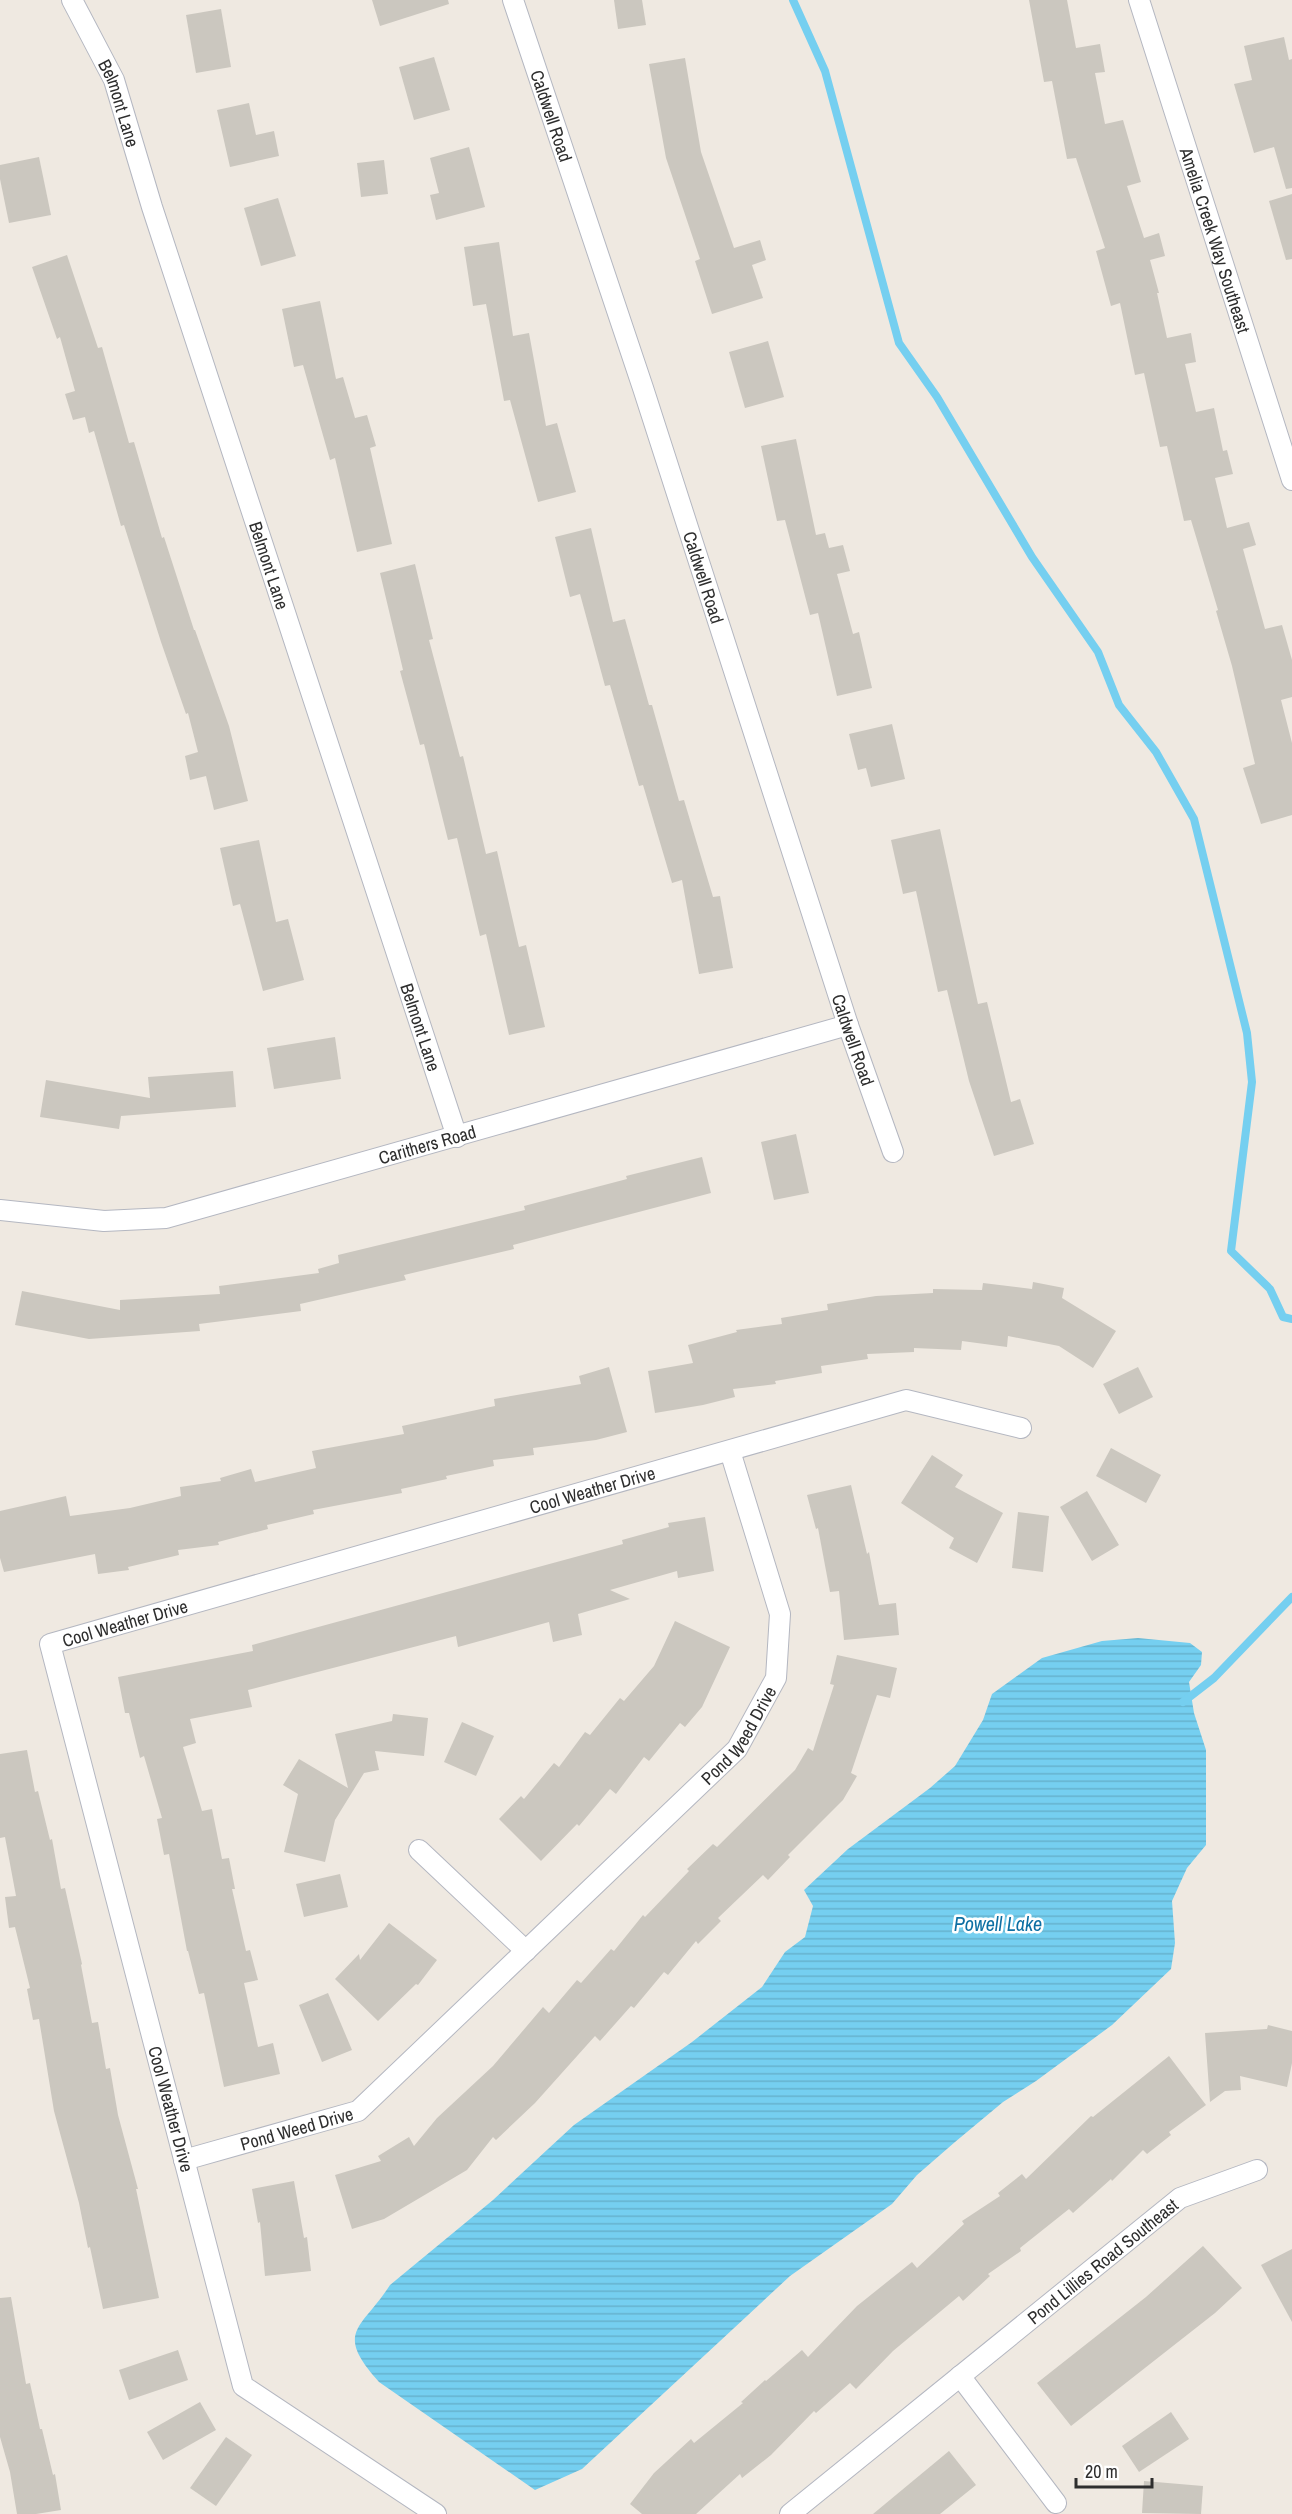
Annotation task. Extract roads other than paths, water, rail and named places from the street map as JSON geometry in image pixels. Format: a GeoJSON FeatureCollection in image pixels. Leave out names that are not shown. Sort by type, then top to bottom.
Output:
{"type":"FeatureCollection","features":[{"type":"Feature","properties":{"kind":"street","name":"Belmont Lane"},"geometry":{"type":"LineString","coordinates":[[72,0],[114,80],[152,207],[457,1137]]}},
{"type":"Feature","properties":{"kind":"street","name":"Caldwell Road"},"geometry":{"type":"LineString","coordinates":[[513,0],[643,388],[848,1025],[893,1152]]}},
{"type":"Feature","properties":{"kind":"street","name":"Amelia Creek Way Southeast"},"geometry":{"type":"LineString","coordinates":[[1139,0],[1292,480]]}},
{"type":"Feature","properties":{"kind":"street","name":"Carithers Road"},"geometry":{"type":"LineString","coordinates":[[0,1210],[104,1221],[165,1218],[848,1025]]}},
{"type":"Feature","properties":{"kind":"street","name":"Cool Weather Drive"},"geometry":{"type":"LineString","coordinates":[[436,2514],[243,2386],[50,1644],[906,1400],[1021,1428]]}},
{"type":"Feature","properties":{"kind":"street","name":"Pond Weed Drive"},"geometry":{"type":"LineString","coordinates":[[184,2160],[358,2111],[737,1749],[776,1678],[780,1614],[730,1450]]}},
{"type":"Feature","properties":{"kind":"street"},"geometry":{"type":"LineString","coordinates":[[419,1850],[525,1951]]}},
{"type":"Feature","properties":{"kind":"street","name":"Pond Lillies Road Southeast"},"geometry":{"type":"LineString","coordinates":[[790,2514],[1180,2198],[1257,2170]]}},
{"type":"Feature","properties":{"kind":"street"},"geometry":{"type":"LineString","coordinates":[[960,2376],[1056,2503]]}},
{"type":"Feature","properties":{"kind":"water","name":"Powell Lake"},"geometry":{"type":"Polygon","coordinates":[[[1138,1638],[1190,1643],[1202,1652],[1201,1665],[1189,1682],[1194,1713],[1206,1750],[1206,1845],[1187,1868],[1172,1901],[1175,1943],[1171,1969],[1112,2025],[1036,2081],[1003,2102],[955,2142],[917,2175],[892,2204],[790,2276],[582,2469],[535,2490],[379,2382],[357,2352],[355,2340],[362,2322],[390,2285],[493,2200],[574,2125],[692,2042],[762,1987],[785,1952],[805,1937],[813,1906],[804,1890],[848,1849],[930,1788],[955,1766],[983,1720],[992,1694],[1042,1658],[1102,1641],[1138,1638]]]}},
{"type":"Feature","properties":{"kind":"waterway"},"geometry":{"type":"LineString","coordinates":[[793,0],[825,71],[899,343],[937,397],[1032,557],[1098,652],[1119,705],[1156,752],[1194,819],[1247,1033],[1252,1082],[1231,1251],[1270,1289],[1283,1317],[1292,1319]]}},
{"type":"Feature","properties":{"kind":"waterway"},"geometry":{"type":"LineString","coordinates":[[1183,1702],[1214,1678],[1292,1597]]}}]}
